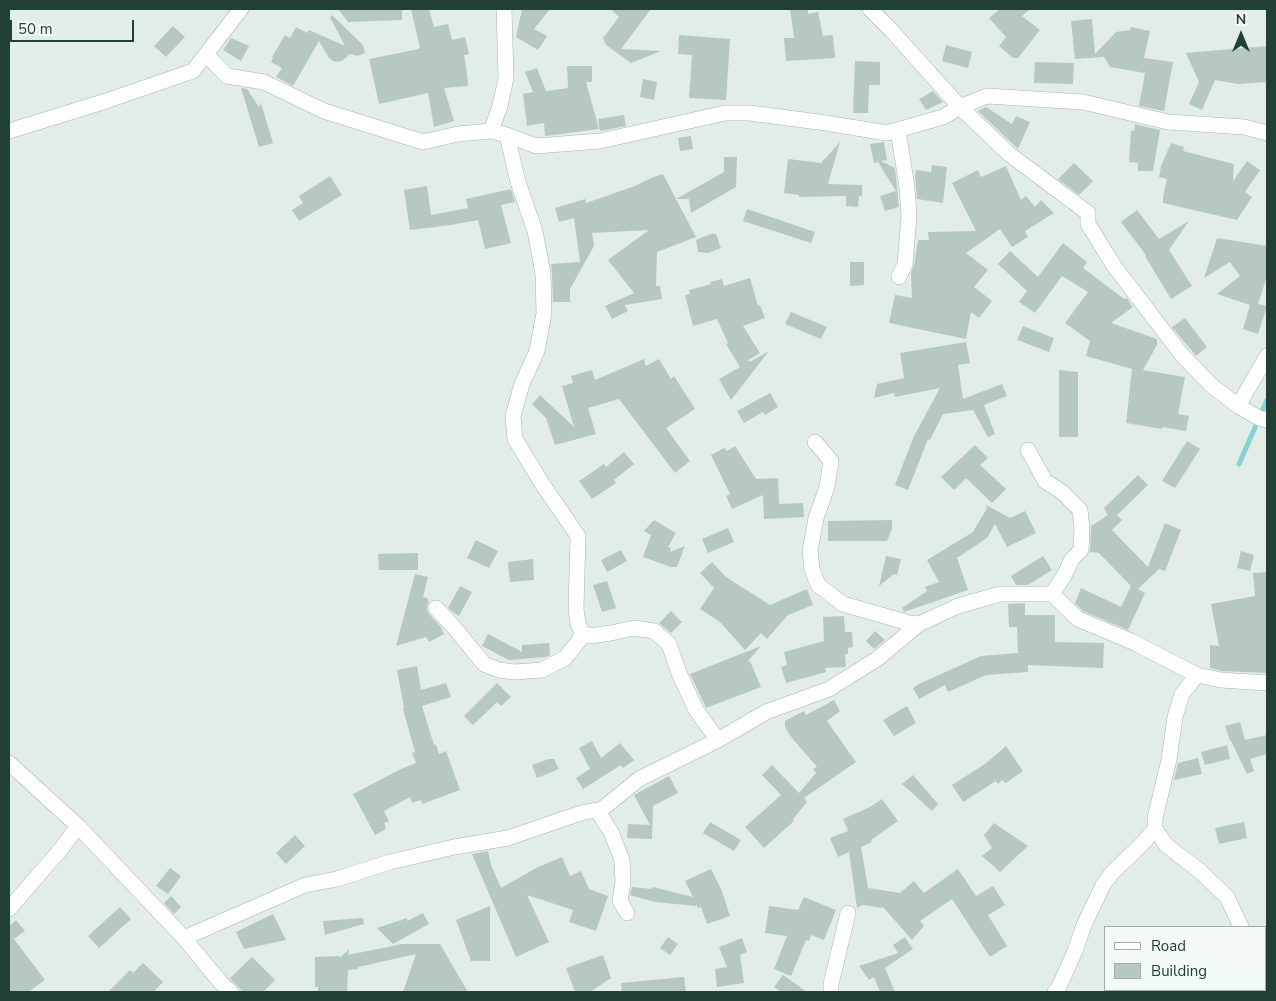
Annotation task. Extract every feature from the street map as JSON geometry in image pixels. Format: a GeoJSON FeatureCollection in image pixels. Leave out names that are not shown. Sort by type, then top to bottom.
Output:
{"type":"FeatureCollection","features":[{"type":"Feature","properties":{"kind":"street"},"geometry":{"type":"LineString","coordinates":[[9,131],[103,102],[193,71],[241,9]]}},
{"type":"Feature","properties":{"kind":"street"},"geometry":{"type":"LineString","coordinates":[[491,131],[500,106],[506,78],[504,9]]}},
{"type":"Feature","properties":{"kind":"street"},"geometry":{"type":"LineString","coordinates":[[871,9],[960,107],[1009,154],[1088,214],[1088,224],[1114,266],[1182,355],[1211,386],[1238,406],[1259,418],[1267,420]]}},
{"type":"Feature","properties":{"kind":"street"},"geometry":{"type":"LineString","coordinates":[[206,54],[227,76],[264,82],[324,111],[423,142],[458,134],[491,131],[536,146],[600,141],[725,113],[750,113],[887,133],[943,117],[960,107],[987,96],[1083,102],[1168,122],[1244,127],[1267,132]]}},
{"type":"Feature","properties":{"kind":"street"},"geometry":{"type":"LineString","coordinates":[[898,130],[907,187],[909,216],[904,264],[899,277]]}},
{"type":"Feature","properties":{"kind":"street"},"geometry":{"type":"LineString","coordinates":[[507,135],[518,182],[535,231],[544,274],[544,314],[537,351],[522,384],[513,416],[515,439],[543,485],[578,536],[576,609],[578,623],[582,633],[589,636],[634,628],[654,631],[669,644],[679,673],[696,710],[718,740]]}},
{"type":"Feature","properties":{"kind":"street"},"geometry":{"type":"LineString","coordinates":[[1238,406],[1267,356]]}},
{"type":"Feature","properties":{"kind":"street"},"geometry":{"type":"LineString","coordinates":[[815,442],[832,461],[827,487],[816,518],[810,551],[812,569],[818,585],[843,604],[902,621],[920,624]]}},
{"type":"Feature","properties":{"kind":"street"},"geometry":{"type":"LineString","coordinates":[[1028,450],[1045,481],[1062,492],[1080,510],[1082,528],[1081,550],[1072,560],[1052,594]]}},
{"type":"Feature","properties":{"kind":"street"},"geometry":{"type":"LineString","coordinates":[[184,938],[305,885],[337,879],[390,862],[454,847],[508,838],[581,813],[602,809],[639,779],[718,740],[766,712],[829,689],[877,659],[920,624],[958,606],[1000,594],[1052,594],[1078,618],[1133,642],[1197,675],[1221,680],[1267,683]]}},
{"type":"Feature","properties":{"kind":"street"},"geometry":{"type":"LineString","coordinates":[[436,608],[484,664],[500,670],[514,672],[542,670],[565,658],[578,642],[582,633]]}},
{"type":"Feature","properties":{"kind":"street"},"geometry":{"type":"LineString","coordinates":[[1197,675],[1182,694],[1175,717],[1169,760],[1155,818],[1155,829],[1166,845],[1201,872],[1227,897],[1241,926]]}},
{"type":"Feature","properties":{"kind":"street"},"geometry":{"type":"LineString","coordinates":[[9,763],[78,826],[184,938],[224,989]]}},
{"type":"Feature","properties":{"kind":"street"},"geometry":{"type":"LineString","coordinates":[[597,810],[611,832],[622,860],[623,882],[620,901],[627,913]]}},
{"type":"Feature","properties":{"kind":"street"},"geometry":{"type":"LineString","coordinates":[[9,909],[61,849],[78,826]]}},
{"type":"Feature","properties":{"kind":"street"},"geometry":{"type":"LineString","coordinates":[[1055,992],[1075,951],[1084,925],[1103,884],[1155,829]]}},
{"type":"Feature","properties":{"kind":"street"},"geometry":{"type":"LineString","coordinates":[[831,992],[848,913]]}},
{"type":"Feature","properties":{"kind":"building"},"geometry":{"type":"Polygon","coordinates":[[[338,9],[402,9],[402,20],[348,22],[338,9]]]}},
{"type":"Feature","properties":{"kind":"building"},"geometry":{"type":"Polygon","coordinates":[[[411,9],[429,9],[434,27],[448,24],[452,40],[465,37],[469,54],[464,55],[468,86],[444,88],[454,121],[434,127],[428,93],[379,104],[369,59],[420,48],[411,9]]]}},
{"type":"Feature","properties":{"kind":"building"},"geometry":{"type":"Polygon","coordinates":[[[522,9],[550,9],[534,29],[547,36],[538,50],[516,37],[522,9]]]}},
{"type":"Feature","properties":{"kind":"building"},"geometry":{"type":"Polygon","coordinates":[[[611,9],[651,9],[621,49],[661,51],[631,63],[606,45],[603,38],[619,17],[611,9]]]}},
{"type":"Feature","properties":{"kind":"building"},"geometry":{"type":"Polygon","coordinates":[[[790,9],[808,9],[808,14],[818,12],[823,36],[833,35],[835,58],[786,61],[784,38],[794,38],[790,9]]]}},
{"type":"Feature","properties":{"kind":"building"},"geometry":{"type":"Polygon","coordinates":[[[1000,9],[1030,9],[1022,16],[1040,30],[1018,58],[1013,58],[999,46],[1006,37],[989,18],[1000,9]]]}},
{"type":"Feature","properties":{"kind":"building"},"geometry":{"type":"Polygon","coordinates":[[[332,15],[363,45],[365,53],[357,56],[350,54],[343,60],[333,61],[329,58],[319,41],[293,86],[276,77],[282,68],[271,62],[272,57],[285,35],[290,38],[296,27],[307,33],[309,30],[345,46],[330,17],[332,15]]]}},
{"type":"Feature","properties":{"kind":"building"},"geometry":{"type":"Polygon","coordinates":[[[1092,19],[1095,54],[1116,32],[1130,30],[1131,27],[1150,31],[1144,58],[1173,62],[1164,111],[1139,106],[1145,73],[1110,67],[1104,57],[1075,59],[1071,21],[1092,19]]]}},
{"type":"Feature","properties":{"kind":"building"},"geometry":{"type":"Polygon","coordinates":[[[173,26],[185,37],[166,57],[154,46],[173,26]]]}},
{"type":"Feature","properties":{"kind":"building"},"geometry":{"type":"Polygon","coordinates":[[[679,35],[730,39],[726,100],[689,98],[692,55],[678,54],[679,35]]]}},
{"type":"Feature","properties":{"kind":"building"},"geometry":{"type":"Polygon","coordinates":[[[231,38],[249,46],[241,61],[223,50],[231,38]]]}},
{"type":"Feature","properties":{"kind":"building"},"geometry":{"type":"Polygon","coordinates":[[[946,45],[972,52],[968,68],[942,61],[946,45]]]}},
{"type":"Feature","properties":{"kind":"building"},"geometry":{"type":"Polygon","coordinates":[[[1267,46],[1267,82],[1238,84],[1215,80],[1202,110],[1189,104],[1199,82],[1186,53],[1267,46]]]}},
{"type":"Feature","properties":{"kind":"building"},"geometry":{"type":"Polygon","coordinates":[[[855,61],[880,62],[880,85],[869,85],[868,113],[853,113],[855,61]]]}},
{"type":"Feature","properties":{"kind":"building"},"geometry":{"type":"Polygon","coordinates":[[[1035,62],[1074,63],[1073,84],[1034,83],[1035,62]]]}},
{"type":"Feature","properties":{"kind":"building"},"geometry":{"type":"Polygon","coordinates":[[[567,66],[592,66],[592,82],[586,82],[599,129],[545,136],[544,123],[527,126],[523,94],[533,92],[525,72],[537,68],[546,91],[568,88],[567,66]]]}},
{"type":"Feature","properties":{"kind":"building"},"geometry":{"type":"Polygon","coordinates":[[[643,79],[657,82],[654,100],[640,97],[643,79]]]}},
{"type":"Feature","properties":{"kind":"building"},"geometry":{"type":"Polygon","coordinates":[[[241,88],[247,89],[259,107],[261,103],[273,143],[259,147],[241,88]]]}},
{"type":"Feature","properties":{"kind":"building"},"geometry":{"type":"Polygon","coordinates":[[[933,91],[943,102],[926,110],[919,99],[933,91]]]}},
{"type":"Feature","properties":{"kind":"building"},"geometry":{"type":"Polygon","coordinates":[[[986,107],[1012,124],[1016,116],[1030,122],[1018,149],[978,111],[986,107]]]}},
{"type":"Feature","properties":{"kind":"building"},"geometry":{"type":"Polygon","coordinates":[[[624,115],[626,126],[600,131],[598,119],[624,115]]]}},
{"type":"Feature","properties":{"kind":"building"},"geometry":{"type":"Polygon","coordinates":[[[1135,124],[1160,130],[1153,171],[1138,171],[1138,163],[1129,162],[1131,131],[1134,131],[1135,124]]]}},
{"type":"Feature","properties":{"kind":"building"},"geometry":{"type":"Polygon","coordinates":[[[691,136],[693,149],[680,151],[678,138],[691,136]]]}},
{"type":"Feature","properties":{"kind":"building"},"geometry":{"type":"Polygon","coordinates":[[[840,142],[828,184],[862,185],[862,196],[859,196],[858,207],[846,206],[846,196],[799,197],[799,195],[784,193],[788,159],[821,163],[840,142]]]}},
{"type":"Feature","properties":{"kind":"building"},"geometry":{"type":"Polygon","coordinates":[[[884,142],[887,160],[881,161],[895,168],[899,207],[885,211],[880,196],[896,191],[878,162],[874,163],[870,144],[884,142]]]}},
{"type":"Feature","properties":{"kind":"building"},"geometry":{"type":"Polygon","coordinates":[[[1171,143],[1184,147],[1183,151],[1234,164],[1233,181],[1247,161],[1260,170],[1245,192],[1252,197],[1237,220],[1163,203],[1167,179],[1159,177],[1161,166],[1171,143]]]}},
{"type":"Feature","properties":{"kind":"building"},"geometry":{"type":"Polygon","coordinates":[[[724,157],[737,157],[736,187],[691,213],[689,199],[676,199],[724,172],[724,157]]]}},
{"type":"Feature","properties":{"kind":"building"},"geometry":{"type":"Polygon","coordinates":[[[1074,163],[1093,181],[1079,195],[1058,179],[1074,163]]]}},
{"type":"Feature","properties":{"kind":"building"},"geometry":{"type":"Polygon","coordinates":[[[932,165],[947,167],[943,203],[917,199],[916,170],[931,172],[932,165]]]}},
{"type":"Feature","properties":{"kind":"building"},"geometry":{"type":"Polygon","coordinates":[[[1006,166],[1021,200],[1026,196],[1035,207],[1041,200],[1054,213],[1025,231],[1028,237],[1012,247],[1000,229],[966,253],[988,270],[974,287],[992,301],[979,318],[971,312],[966,339],[889,323],[895,295],[912,298],[911,272],[918,240],[929,240],[928,232],[976,231],[952,183],[978,170],[981,177],[1006,166]]]}},
{"type":"Feature","properties":{"kind":"building"},"geometry":{"type":"Polygon","coordinates":[[[663,174],[696,237],[657,252],[656,286],[660,286],[662,299],[625,305],[628,311],[612,319],[605,306],[634,293],[608,260],[649,230],[592,233],[594,246],[570,289],[570,302],[553,302],[551,264],[580,262],[574,218],[559,222],[555,208],[585,199],[586,203],[663,174]]]}},
{"type":"Feature","properties":{"kind":"building"},"geometry":{"type":"Polygon","coordinates":[[[330,176],[342,195],[299,221],[292,210],[303,203],[299,196],[330,176]]]}},
{"type":"Feature","properties":{"kind":"building"},"geometry":{"type":"Polygon","coordinates":[[[427,186],[431,215],[468,208],[466,199],[511,189],[515,202],[501,205],[511,243],[485,249],[478,220],[410,230],[404,190],[427,186]]]}},
{"type":"Feature","properties":{"kind":"building"},"geometry":{"type":"Polygon","coordinates":[[[747,209],[815,232],[811,243],[743,221],[747,209]]]}},
{"type":"Feature","properties":{"kind":"building"},"geometry":{"type":"Polygon","coordinates":[[[1137,210],[1159,239],[1189,221],[1169,250],[1192,286],[1171,299],[1146,255],[1121,222],[1137,210]]]}},
{"type":"Feature","properties":{"kind":"building"},"geometry":{"type":"Polygon","coordinates":[[[716,234],[721,248],[708,253],[698,252],[696,240],[716,234]]]}},
{"type":"Feature","properties":{"kind":"building"},"geometry":{"type":"Polygon","coordinates":[[[1217,238],[1267,246],[1267,276],[1258,304],[1267,306],[1258,334],[1243,329],[1250,305],[1217,294],[1240,276],[1230,262],[1204,278],[1217,238]]]}},
{"type":"Feature","properties":{"kind":"building"},"geometry":{"type":"Polygon","coordinates":[[[1063,243],[1087,262],[1083,268],[1124,299],[1127,298],[1133,307],[1111,323],[1157,339],[1157,345],[1143,370],[1185,377],[1178,414],[1189,416],[1186,431],[1126,423],[1132,369],[1086,356],[1090,341],[1065,323],[1088,292],[1062,276],[1035,313],[1019,302],[1027,291],[998,264],[1010,251],[1038,277],[1063,243]]]}},
{"type":"Feature","properties":{"kind":"building"},"geometry":{"type":"Polygon","coordinates":[[[850,262],[864,262],[864,285],[850,286],[850,262]]]}},
{"type":"Feature","properties":{"kind":"building"},"geometry":{"type":"Polygon","coordinates":[[[750,278],[758,306],[760,305],[765,318],[743,326],[760,353],[748,360],[750,362],[769,351],[731,400],[719,379],[740,367],[726,344],[728,343],[717,319],[693,326],[685,295],[690,294],[689,290],[711,284],[710,282],[722,279],[724,286],[750,278]]]}},
{"type":"Feature","properties":{"kind":"building"},"geometry":{"type":"Polygon","coordinates":[[[791,312],[827,327],[821,339],[785,324],[791,312]]]}},
{"type":"Feature","properties":{"kind":"building"},"geometry":{"type":"Polygon","coordinates":[[[1185,318],[1207,347],[1196,356],[1172,327],[1185,318]]]}},
{"type":"Feature","properties":{"kind":"building"},"geometry":{"type":"Polygon","coordinates":[[[1023,326],[1054,338],[1049,352],[1017,340],[1023,326]]]}},
{"type":"Feature","properties":{"kind":"building"},"geometry":{"type":"Polygon","coordinates":[[[966,342],[970,363],[958,365],[963,399],[1002,384],[1007,396],[984,405],[995,434],[988,437],[973,410],[943,414],[930,440],[928,439],[908,490],[895,485],[914,436],[940,388],[895,397],[894,393],[874,398],[877,384],[904,378],[900,353],[966,342]]]}},
{"type":"Feature","properties":{"kind":"building"},"geometry":{"type":"Polygon","coordinates":[[[644,359],[646,366],[659,359],[671,379],[674,376],[695,409],[666,428],[690,461],[675,473],[619,399],[588,408],[596,434],[555,445],[546,418],[532,404],[540,395],[574,427],[562,386],[573,383],[571,376],[592,370],[595,380],[644,359]]]}},
{"type":"Feature","properties":{"kind":"building"},"geometry":{"type":"Polygon","coordinates":[[[1059,370],[1078,372],[1078,437],[1059,437],[1059,370]]]}},
{"type":"Feature","properties":{"kind":"building"},"geometry":{"type":"Polygon","coordinates":[[[770,393],[778,407],[765,415],[763,412],[744,423],[737,411],[770,393]]]}},
{"type":"Feature","properties":{"kind":"building"},"geometry":{"type":"Polygon","coordinates":[[[1187,441],[1200,449],[1175,488],[1162,481],[1187,441]]]}},
{"type":"Feature","properties":{"kind":"building"},"geometry":{"type":"Polygon","coordinates":[[[975,445],[988,458],[980,465],[1006,489],[992,503],[966,478],[954,490],[941,477],[975,445]]]}},
{"type":"Feature","properties":{"kind":"building"},"geometry":{"type":"Polygon","coordinates":[[[735,446],[756,479],[778,478],[779,504],[803,503],[804,517],[764,519],[763,495],[732,509],[726,496],[730,494],[711,455],[724,448],[727,451],[735,446]]]}},
{"type":"Feature","properties":{"kind":"building"},"geometry":{"type":"Polygon","coordinates":[[[624,452],[634,464],[614,480],[616,483],[592,499],[579,481],[604,464],[606,467],[624,452]]]}},
{"type":"Feature","properties":{"kind":"building"},"geometry":{"type":"Polygon","coordinates":[[[1138,475],[1148,485],[1117,515],[1122,520],[1112,530],[1148,567],[1165,523],[1181,530],[1165,571],[1159,569],[1138,589],[1145,593],[1128,630],[1083,611],[1075,603],[1081,588],[1121,607],[1131,586],[1099,553],[1090,552],[1091,526],[1108,515],[1104,508],[1138,475]]]}},
{"type":"Feature","properties":{"kind":"building"},"geometry":{"type":"Polygon","coordinates":[[[986,505],[1010,518],[1025,511],[1036,533],[1007,547],[995,524],[987,538],[957,558],[968,590],[904,612],[902,608],[927,591],[925,587],[939,582],[927,560],[973,532],[987,508],[986,505]]]}},
{"type":"Feature","properties":{"kind":"building"},"geometry":{"type":"Polygon","coordinates":[[[654,520],[676,533],[668,547],[671,548],[670,552],[685,546],[677,567],[671,567],[643,557],[651,535],[644,531],[654,520]]]}},
{"type":"Feature","properties":{"kind":"building"},"geometry":{"type":"Polygon","coordinates":[[[892,520],[892,529],[887,541],[828,541],[828,521],[892,520]]]}},
{"type":"Feature","properties":{"kind":"building"},"geometry":{"type":"Polygon","coordinates":[[[728,528],[734,542],[708,553],[702,539],[728,528]]]}},
{"type":"Feature","properties":{"kind":"building"},"geometry":{"type":"Polygon","coordinates":[[[476,540],[498,551],[489,568],[467,558],[476,540]]]}},
{"type":"Feature","properties":{"kind":"building"},"geometry":{"type":"Polygon","coordinates":[[[621,550],[627,561],[607,572],[601,560],[621,550]]]}},
{"type":"Feature","properties":{"kind":"building"},"geometry":{"type":"Polygon","coordinates":[[[1241,551],[1254,555],[1250,571],[1237,568],[1241,551]]]}},
{"type":"Feature","properties":{"kind":"building"},"geometry":{"type":"Polygon","coordinates":[[[418,553],[418,570],[379,570],[378,554],[418,553]]]}},
{"type":"Feature","properties":{"kind":"building"},"geometry":{"type":"Polygon","coordinates":[[[886,556],[901,559],[897,575],[894,574],[879,586],[886,556]]]}},
{"type":"Feature","properties":{"kind":"building"},"geometry":{"type":"Polygon","coordinates":[[[1043,556],[1052,570],[1028,585],[1016,585],[1011,576],[1043,556]]]}},
{"type":"Feature","properties":{"kind":"building"},"geometry":{"type":"Polygon","coordinates":[[[533,559],[534,580],[510,582],[508,562],[533,559]]]}},
{"type":"Feature","properties":{"kind":"building"},"geometry":{"type":"Polygon","coordinates":[[[712,562],[726,577],[770,605],[807,589],[813,605],[788,615],[767,639],[761,633],[745,650],[720,622],[700,609],[714,588],[700,573],[712,562]]]}},
{"type":"Feature","properties":{"kind":"building"},"geometry":{"type":"Polygon","coordinates":[[[1267,572],[1267,673],[1222,671],[1210,668],[1210,645],[1219,646],[1211,604],[1255,596],[1253,573],[1267,572]]]}},
{"type":"Feature","properties":{"kind":"building"},"geometry":{"type":"Polygon","coordinates":[[[415,574],[428,577],[423,597],[427,598],[429,602],[427,610],[429,614],[441,627],[444,634],[429,642],[426,637],[396,646],[415,574]]]}},
{"type":"Feature","properties":{"kind":"building"},"geometry":{"type":"Polygon","coordinates":[[[607,581],[616,608],[602,612],[593,585],[607,581]]]}},
{"type":"Feature","properties":{"kind":"building"},"geometry":{"type":"Polygon","coordinates":[[[460,586],[472,592],[459,616],[448,608],[460,586]]]}},
{"type":"Feature","properties":{"kind":"building"},"geometry":{"type":"Polygon","coordinates":[[[1025,603],[1025,615],[1055,615],[1055,642],[1104,643],[1103,668],[1028,665],[1028,672],[986,675],[948,692],[945,685],[919,699],[913,688],[919,684],[981,656],[1018,653],[1017,627],[1009,627],[1008,604],[1025,603]]]}},
{"type":"Feature","properties":{"kind":"building"},"geometry":{"type":"Polygon","coordinates":[[[671,611],[682,622],[671,633],[659,623],[671,611]]]}},
{"type":"Feature","properties":{"kind":"building"},"geometry":{"type":"Polygon","coordinates":[[[844,616],[845,632],[852,632],[853,647],[848,648],[848,654],[845,654],[846,667],[825,668],[826,672],[786,683],[781,667],[787,665],[784,652],[824,641],[823,617],[844,616]]]}},
{"type":"Feature","properties":{"kind":"building"},"geometry":{"type":"Polygon","coordinates":[[[875,631],[885,640],[874,649],[866,641],[875,631]]]}},
{"type":"Feature","properties":{"kind":"building"},"geometry":{"type":"Polygon","coordinates":[[[488,634],[522,652],[522,645],[549,643],[550,655],[546,657],[509,660],[482,646],[488,634]]]}},
{"type":"Feature","properties":{"kind":"building"},"geometry":{"type":"Polygon","coordinates":[[[761,646],[747,662],[750,661],[761,687],[706,708],[690,674],[761,646]]]}},
{"type":"Feature","properties":{"kind":"building"},"geometry":{"type":"Polygon","coordinates":[[[417,666],[421,690],[446,683],[451,697],[422,706],[434,745],[436,744],[439,754],[446,751],[460,790],[422,804],[421,800],[412,803],[410,797],[384,811],[389,821],[384,823],[386,829],[375,835],[353,794],[416,763],[412,753],[415,752],[403,709],[397,670],[417,666]]]}},
{"type":"Feature","properties":{"kind":"building"},"geometry":{"type":"Polygon","coordinates":[[[497,683],[511,697],[501,706],[497,702],[473,725],[464,716],[497,683]]]}},
{"type":"Feature","properties":{"kind":"building"},"geometry":{"type":"Polygon","coordinates":[[[834,700],[840,711],[827,721],[856,762],[804,798],[807,802],[793,819],[794,821],[764,848],[745,827],[781,795],[762,775],[772,765],[799,793],[816,773],[813,769],[817,767],[792,738],[785,727],[785,721],[804,711],[806,715],[834,700]]]}},
{"type":"Feature","properties":{"kind":"building"},"geometry":{"type":"Polygon","coordinates":[[[907,706],[916,723],[894,736],[883,720],[907,706]]]}},
{"type":"Feature","properties":{"kind":"building"},"geometry":{"type":"Polygon","coordinates":[[[1240,722],[1245,740],[1267,735],[1267,754],[1250,759],[1254,771],[1247,774],[1230,741],[1225,726],[1240,722]]]}},
{"type":"Feature","properties":{"kind":"building"},"geometry":{"type":"Polygon","coordinates":[[[592,741],[601,758],[620,743],[634,760],[623,768],[621,765],[583,789],[576,778],[590,769],[579,748],[592,741]]]}},
{"type":"Feature","properties":{"kind":"building"},"geometry":{"type":"Polygon","coordinates":[[[1227,745],[1230,759],[1205,765],[1201,752],[1227,745]]]}},
{"type":"Feature","properties":{"kind":"building"},"geometry":{"type":"Polygon","coordinates":[[[1006,746],[1023,771],[1006,783],[1002,780],[998,784],[996,781],[963,802],[952,785],[985,764],[1006,746]]]}},
{"type":"Feature","properties":{"kind":"building"},"geometry":{"type":"Polygon","coordinates":[[[1198,758],[1202,774],[1174,780],[1178,763],[1198,758]]]}},
{"type":"Feature","properties":{"kind":"building"},"geometry":{"type":"Polygon","coordinates":[[[554,759],[559,769],[537,778],[532,765],[554,759]]]}},
{"type":"Feature","properties":{"kind":"building"},"geometry":{"type":"Polygon","coordinates":[[[913,775],[938,804],[932,811],[902,784],[913,775]]]}},
{"type":"Feature","properties":{"kind":"building"},"geometry":{"type":"Polygon","coordinates":[[[669,776],[678,793],[653,806],[652,839],[627,838],[628,824],[650,825],[634,795],[669,776]]]}},
{"type":"Feature","properties":{"kind":"building"},"geometry":{"type":"Polygon","coordinates":[[[882,799],[898,821],[871,840],[872,842],[861,847],[868,888],[900,893],[914,881],[924,893],[958,869],[976,896],[993,886],[1005,905],[988,915],[1007,946],[990,957],[952,899],[920,921],[924,926],[912,940],[884,908],[863,905],[857,908],[849,852],[838,857],[830,838],[848,831],[843,819],[870,807],[882,799]]]}},
{"type":"Feature","properties":{"kind":"building"},"geometry":{"type":"Polygon","coordinates":[[[710,822],[741,840],[734,851],[703,833],[710,822]]]}},
{"type":"Feature","properties":{"kind":"building"},"geometry":{"type":"Polygon","coordinates":[[[1244,822],[1247,838],[1219,844],[1215,828],[1244,822]]]}},
{"type":"Feature","properties":{"kind":"building"},"geometry":{"type":"Polygon","coordinates":[[[994,823],[1028,846],[1000,872],[982,856],[992,848],[984,835],[994,823]]]}},
{"type":"Feature","properties":{"kind":"building"},"geometry":{"type":"Polygon","coordinates":[[[295,835],[305,846],[286,864],[276,853],[295,835]]]}},
{"type":"Feature","properties":{"kind":"building"},"geometry":{"type":"Polygon","coordinates":[[[488,851],[491,865],[501,888],[536,868],[562,857],[570,876],[581,871],[589,889],[608,896],[596,931],[569,922],[573,910],[527,895],[549,942],[516,957],[472,854],[488,851]]]}},
{"type":"Feature","properties":{"kind":"building"},"geometry":{"type":"Polygon","coordinates":[[[170,868],[181,876],[168,894],[156,886],[170,868]]]}},
{"type":"Feature","properties":{"kind":"building"},"geometry":{"type":"Polygon","coordinates":[[[711,869],[722,891],[730,916],[707,924],[701,907],[698,908],[696,904],[696,906],[655,902],[630,895],[632,887],[652,889],[653,887],[693,897],[685,881],[711,869]]]}},
{"type":"Feature","properties":{"kind":"building"},"geometry":{"type":"Polygon","coordinates":[[[171,896],[181,907],[174,914],[164,903],[171,896]]]}},
{"type":"Feature","properties":{"kind":"building"},"geometry":{"type":"Polygon","coordinates":[[[804,897],[836,910],[824,940],[811,935],[809,941],[806,940],[791,976],[774,969],[787,936],[765,933],[769,906],[798,910],[804,897]]]}},
{"type":"Feature","properties":{"kind":"building"},"geometry":{"type":"Polygon","coordinates":[[[490,906],[490,961],[471,961],[456,920],[490,906]]]}},
{"type":"Feature","properties":{"kind":"building"},"geometry":{"type":"Polygon","coordinates":[[[120,907],[131,919],[99,948],[88,936],[120,907]]]}},
{"type":"Feature","properties":{"kind":"building"},"geometry":{"type":"Polygon","coordinates":[[[423,913],[429,924],[393,944],[377,928],[407,918],[407,921],[423,913]]]}},
{"type":"Feature","properties":{"kind":"building"},"geometry":{"type":"Polygon","coordinates":[[[273,914],[286,940],[244,949],[236,932],[273,914]]]}},
{"type":"Feature","properties":{"kind":"building"},"geometry":{"type":"Polygon","coordinates":[[[363,918],[364,924],[325,935],[323,921],[363,918]]]}},
{"type":"Feature","properties":{"kind":"building"},"geometry":{"type":"Polygon","coordinates":[[[16,920],[25,931],[14,939],[45,980],[28,992],[9,992],[9,926],[16,920]]]}},
{"type":"Feature","properties":{"kind":"building"},"geometry":{"type":"Polygon","coordinates":[[[668,937],[678,944],[670,955],[660,948],[668,937]]]}},
{"type":"Feature","properties":{"kind":"building"},"geometry":{"type":"Polygon","coordinates":[[[905,937],[913,949],[885,968],[895,992],[880,992],[874,977],[869,980],[859,966],[898,953],[893,945],[905,937]]]}},
{"type":"Feature","properties":{"kind":"building"},"geometry":{"type":"Polygon","coordinates":[[[742,938],[747,952],[740,955],[744,983],[717,987],[715,969],[727,967],[719,947],[742,938]]]}},
{"type":"Feature","properties":{"kind":"building"},"geometry":{"type":"Polygon","coordinates":[[[402,944],[440,944],[468,992],[403,992],[416,954],[348,970],[347,992],[318,992],[318,987],[315,987],[315,957],[341,957],[349,949],[348,955],[402,944]]]}},
{"type":"Feature","properties":{"kind":"building"},"geometry":{"type":"Polygon","coordinates":[[[603,955],[611,978],[590,992],[575,992],[566,968],[603,955]]]}},
{"type":"Feature","properties":{"kind":"building"},"geometry":{"type":"Polygon","coordinates":[[[252,957],[275,980],[263,992],[243,992],[230,978],[252,957]]]}},
{"type":"Feature","properties":{"kind":"building"},"geometry":{"type":"Polygon","coordinates":[[[143,963],[163,982],[153,992],[108,992],[130,970],[133,973],[143,963]]]}},
{"type":"Feature","properties":{"kind":"building"},"geometry":{"type":"Polygon","coordinates":[[[783,975],[807,992],[782,992],[774,987],[783,975]]]}},
{"type":"Feature","properties":{"kind":"building"},"geometry":{"type":"Polygon","coordinates":[[[684,977],[686,992],[622,992],[621,983],[684,977]]]}},
{"type":"Feature","properties":{"kind":"waterway"},"geometry":{"type":"LineString","coordinates":[[1239,464],[1267,400]]}}]}
